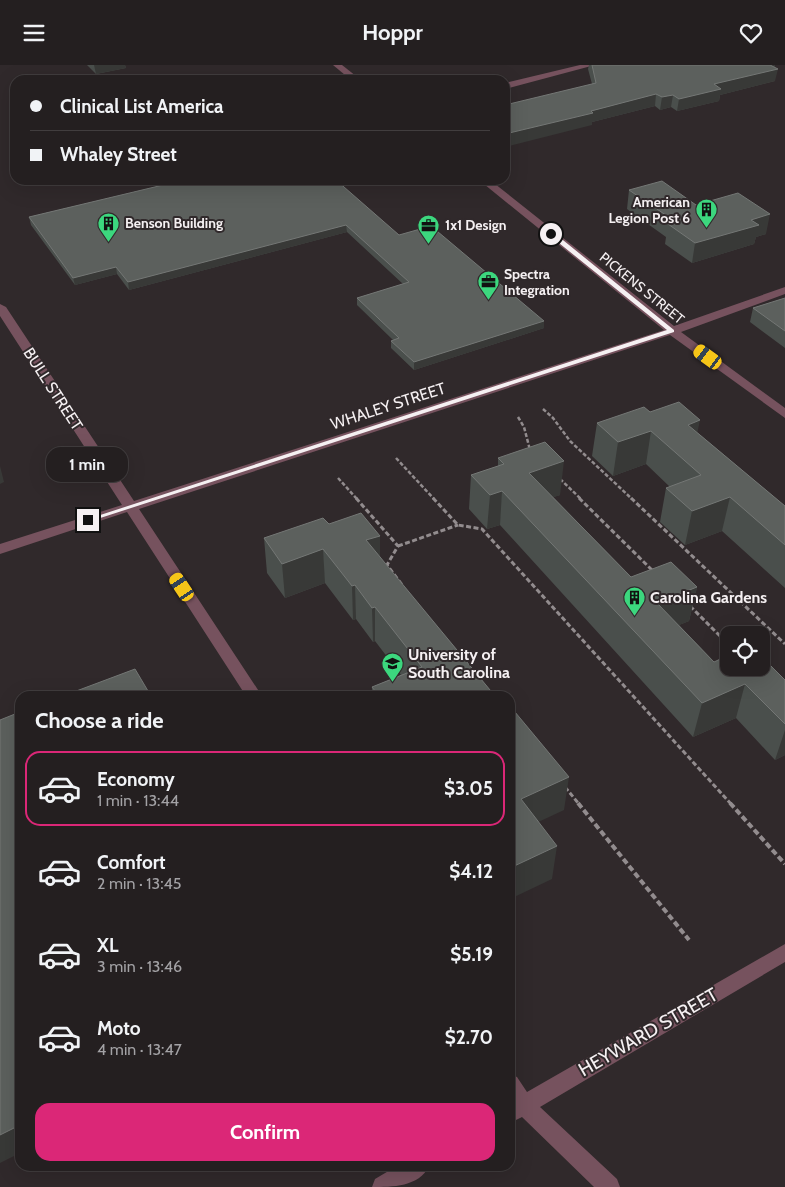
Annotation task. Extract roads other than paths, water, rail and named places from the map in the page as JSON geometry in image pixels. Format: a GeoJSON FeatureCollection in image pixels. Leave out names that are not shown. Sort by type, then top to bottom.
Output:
{"type":"FeatureCollection","features":[{"type":"Feature","properties":{"kind":"street"},"geometry":{"type":"LineString","coordinates":[[337,65],[350,75]]}},
{"type":"Feature","properties":{"kind":"street"},"geometry":{"type":"LineString","coordinates":[[510,85],[591,65]]}},
{"type":"Feature","properties":{"kind":"street","name":"PICKENS STREET"},"geometry":{"type":"LineString","coordinates":[[490,185],[672,331],[785,415]]}},
{"type":"Feature","properties":{"kind":"street","name":"WHALEY STREET"},"geometry":{"type":"LineString","coordinates":[[0,549],[672,331],[785,290]]}},
{"type":"Feature","properties":{"kind":"street","name":"BULL STREET"},"geometry":{"type":"LineString","coordinates":[[0,307],[128,506],[251,691]]}},
{"type":"Feature","properties":{"kind":"street","name":"HEYWARD STREET"},"geometry":{"type":"LineString","coordinates":[[517,1109],[785,952]]}},
{"type":"Feature","properties":{"kind":"street"},"geometry":{"type":"LineString","coordinates":[[517,1109],[609,1187]]}},
{"type":"Feature","properties":{"kind":"street"},"geometry":{"type":"LineString","coordinates":[[383,1187],[410,1171]]}},
{"type":"Feature","properties":{"kind":"place","name":"American Legion Post 6"},"geometry":{"type":"Point","coordinates":[706,229]}},
{"type":"Feature","properties":{"kind":"place","name":"Benson Building"},"geometry":{"type":"Point","coordinates":[109,242]}},
{"type":"Feature","properties":{"kind":"place","name":"1x1 Design"},"geometry":{"type":"Point","coordinates":[429,244]}},
{"type":"Feature","properties":{"kind":"place","name":"Spectra Integration"},"geometry":{"type":"Point","coordinates":[488,301]}},
{"type":"Feature","properties":{"kind":"place","name":"Carolina Gardens"},"geometry":{"type":"Point","coordinates":[634,616]}},
{"type":"Feature","properties":{"kind":"place","name":"University of South Carolina"},"geometry":{"type":"Point","coordinates":[392,682]}}]}
